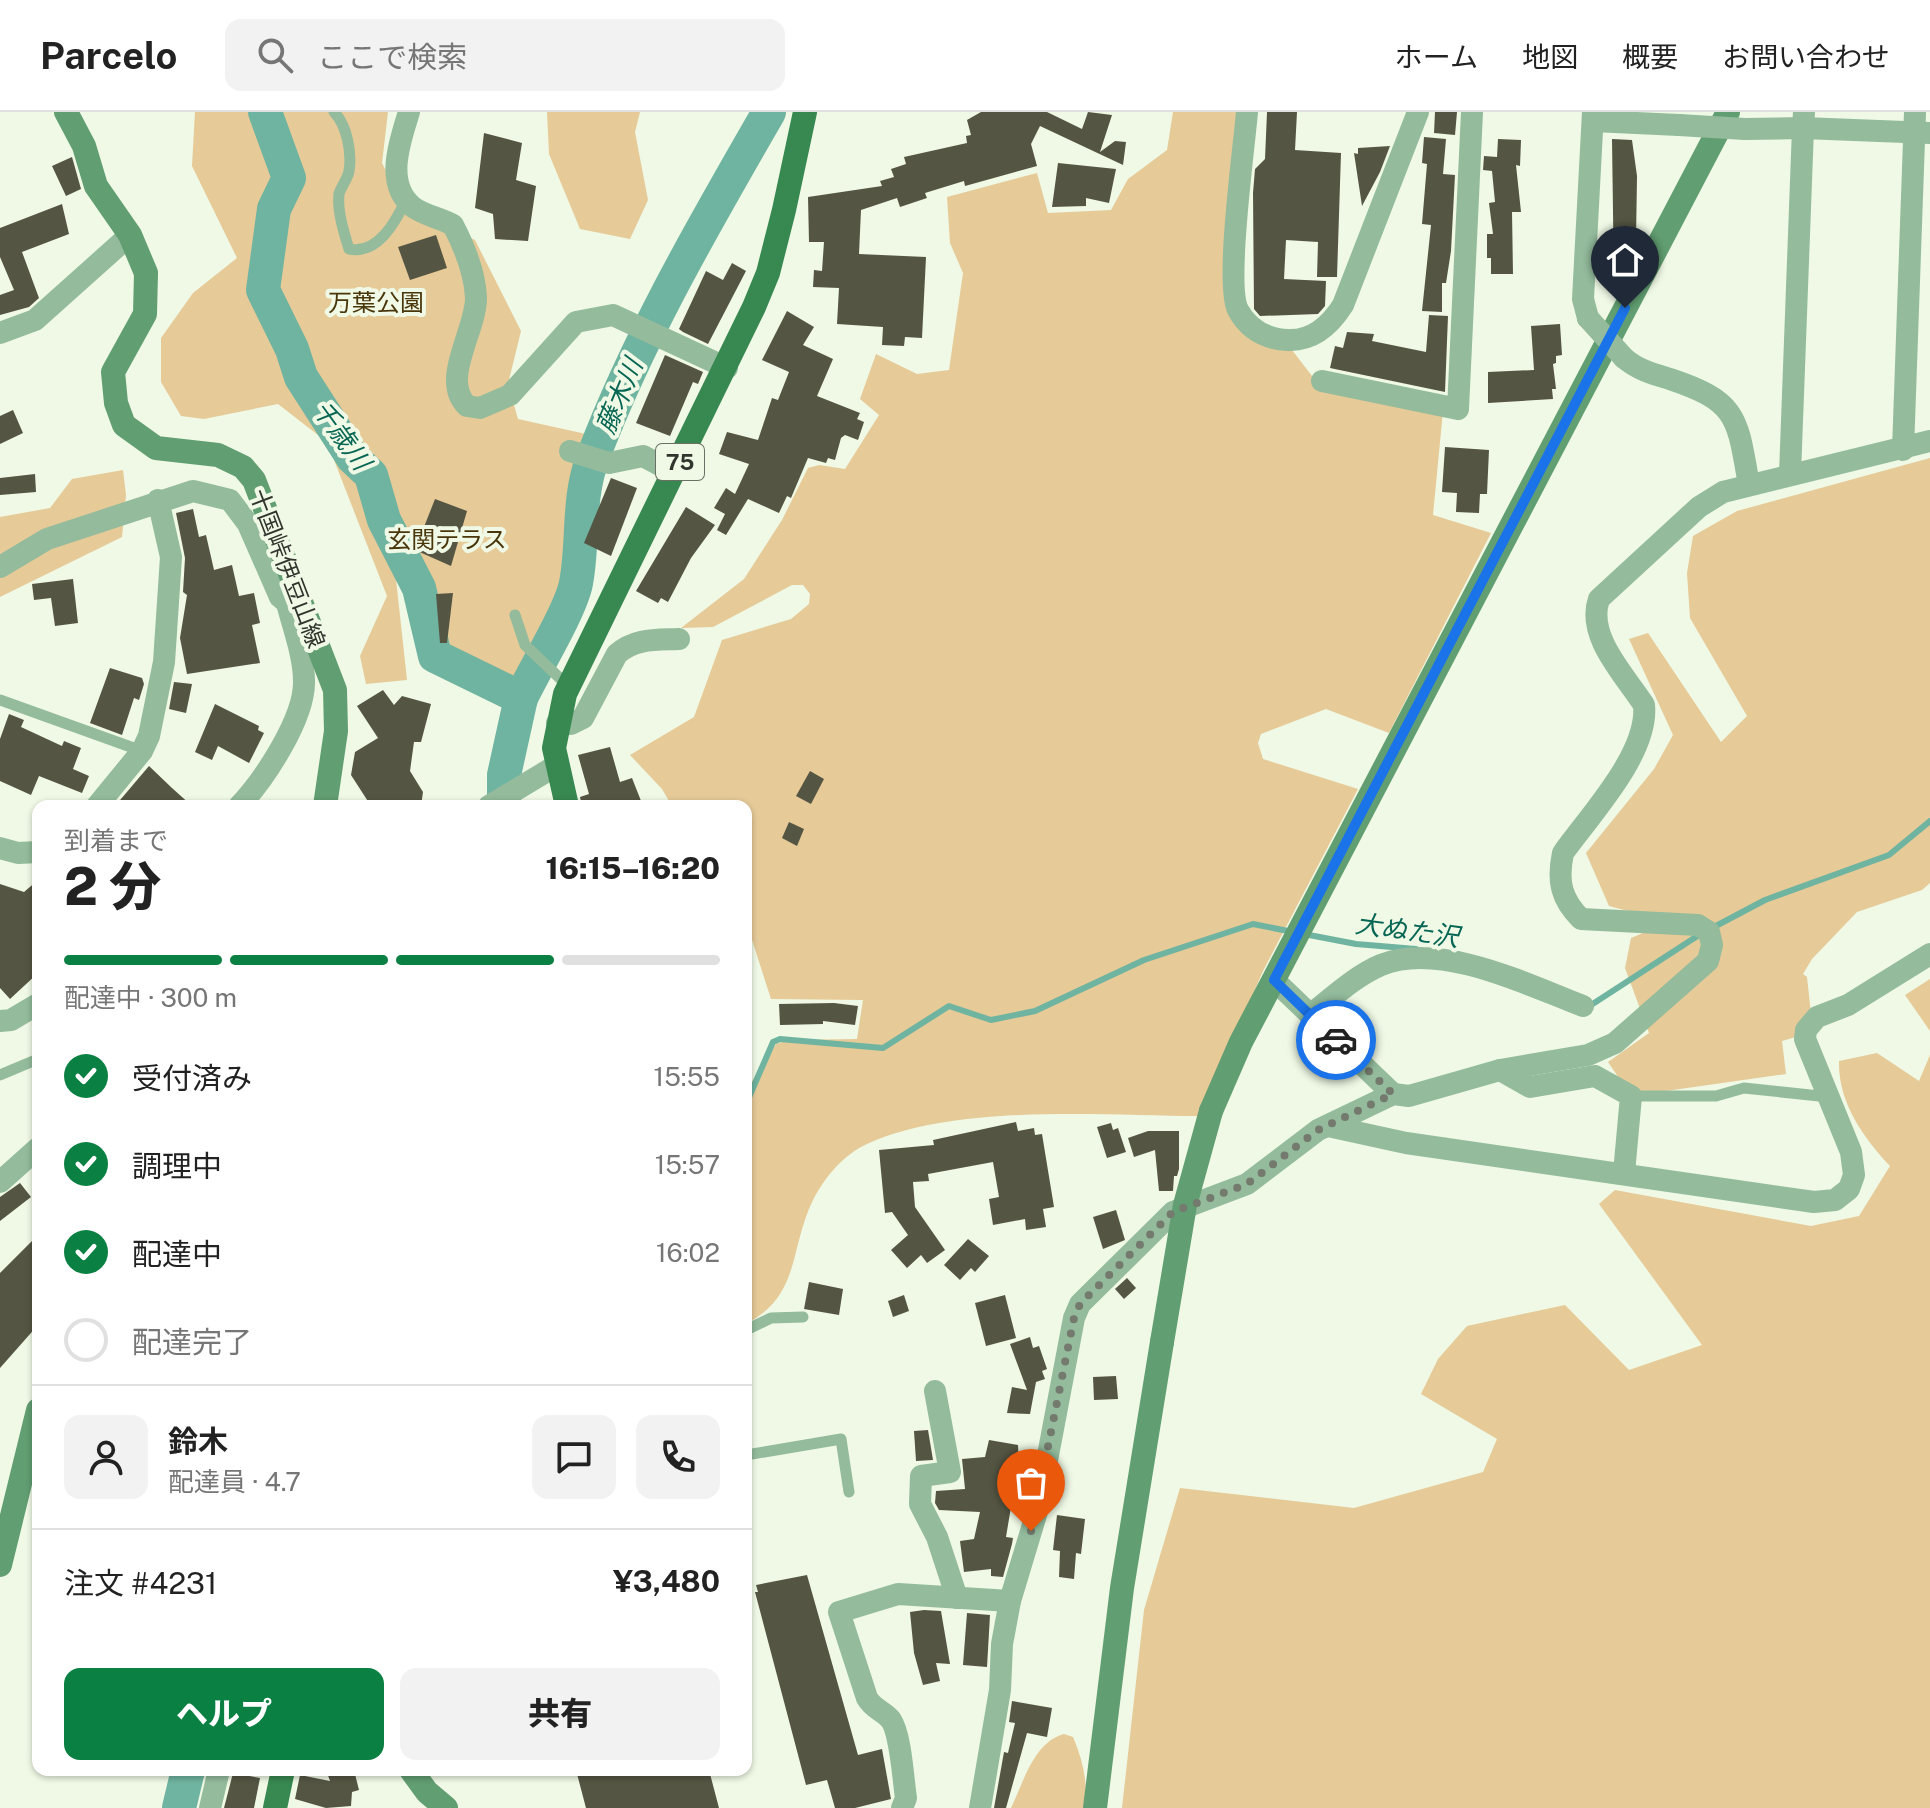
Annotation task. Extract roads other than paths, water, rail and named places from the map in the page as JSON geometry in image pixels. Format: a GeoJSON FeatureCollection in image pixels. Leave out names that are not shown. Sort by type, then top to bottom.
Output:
{"type":"FeatureCollection","features":[{"type":"Feature","properties":{"kind":"main road","name":"75"},"geometry":{"type":"LineString","coordinates":[[560,800],[537,782],[554,748],[561,680],[675,473],[727,368],[768,273],[805,112]]}},
{"type":"Feature","properties":{"kind":"main road"},"geometry":{"type":"LineString","coordinates":[[275,1808],[282,1776]]}},
{"type":"Feature","properties":{"kind":"street","name":"十国峠伊豆山線"},"geometry":{"type":"LineString","coordinates":[[66,112],[84,146],[96,186],[130,235],[146,273],[145,314],[113,372],[116,403],[124,425],[156,448],[218,455],[243,467],[264,498],[293,600],[335,690],[336,731],[326,800]]}},
{"type":"Feature","properties":{"kind":"street"},"geometry":{"type":"LineString","coordinates":[[409,112],[396,155],[397,173],[406,200],[415,209],[453,225],[471,268],[476,296],[474,324],[457,376],[457,389],[467,406],[480,408],[510,395],[576,322],[613,315],[727,368]]}},
{"type":"Feature","properties":{"kind":"street"},"geometry":{"type":"LineString","coordinates":[[1247,112],[1234,275],[1236,307],[1249,326],[1270,339],[1295,340],[1315,334],[1332,322],[1343,305],[1418,112]]}},
{"type":"Feature","properties":{"kind":"street"},"geometry":{"type":"LineString","coordinates":[[1322,381],[1458,409],[1472,112]]}},
{"type":"Feature","properties":{"kind":"street"},"geometry":{"type":"LineString","coordinates":[[1749,485],[1738,423],[1724,405],[1708,392],[1635,368],[1588,318],[1583,299],[1593,116],[1648,118],[1679,125],[1736,120],[1804,120],[1920,126],[1920,244],[1903,450]]}},
{"type":"Feature","properties":{"kind":"street"},"geometry":{"type":"LineString","coordinates":[[1095,1808],[1122,1588],[1162,1342],[1185,1205],[1211,1111],[1241,1042],[1736,120]]}},
{"type":"Feature","properties":{"kind":"street"},"geometry":{"type":"LineString","coordinates":[[1790,474],[1804,120]]}},
{"type":"Feature","properties":{"kind":"street"},"geometry":{"type":"LineString","coordinates":[[0,333],[35,320],[130,235]]}},
{"type":"Feature","properties":{"kind":"street"},"geometry":{"type":"LineString","coordinates":[[980,1808],[1000,1690],[1002,1644],[1010,1601],[1038,1508],[1074,1318],[1080,1304],[1173,1212],[1247,1184],[1328,1126],[1393,1094],[1409,1096],[1500,1070],[1588,1055],[1615,1043],[1708,961],[1712,945],[1709,932],[1698,925],[1581,919],[1561,893],[1559,871],[1563,853],[1630,761],[1645,717],[1644,705],[1598,634],[1593,615],[1599,599],[1699,507],[1723,492],[1930,441]]}},
{"type":"Feature","properties":{"kind":"street"},"geometry":{"type":"LineString","coordinates":[[573,452],[609,463],[643,456],[675,473]]}},
{"type":"Feature","properties":{"kind":"street"},"geometry":{"type":"LineString","coordinates":[[0,567],[47,539],[158,500],[193,491],[230,500],[248,524],[280,597],[293,600],[304,681],[301,703],[287,736],[243,800]]}},
{"type":"Feature","properties":{"kind":"street"},"geometry":{"type":"LineString","coordinates":[[102,800],[142,751],[149,736],[164,662],[172,582],[171,557],[158,500]]}},
{"type":"Feature","properties":{"kind":"street"},"geometry":{"type":"LineString","coordinates":[[557,723],[571,724],[583,718],[617,654],[624,648],[645,640],[679,639]]}},
{"type":"Feature","properties":{"kind":"street"},"geometry":{"type":"LineString","coordinates":[[501,800],[537,782]]}},
{"type":"Feature","properties":{"kind":"street"},"geometry":{"type":"LineString","coordinates":[[0,848],[18,853],[32,852]]}},
{"type":"Feature","properties":{"kind":"street"},"geometry":{"type":"LineString","coordinates":[[1328,1126],[1406,1143],[1814,1202],[1835,1200],[1849,1189],[1853,1161],[1805,1039],[1810,1022],[1848,1005],[1930,954]]}},
{"type":"Feature","properties":{"kind":"street"},"geometry":{"type":"LineString","coordinates":[[1310,1015],[1382,964],[1424,959],[1475,966],[1583,1006]]}},
{"type":"Feature","properties":{"kind":"street"},"geometry":{"type":"LineString","coordinates":[[1274,980],[1393,1094]]}},
{"type":"Feature","properties":{"kind":"street"},"geometry":{"type":"LineString","coordinates":[[0,1021],[11,1020],[32,1008]]}},
{"type":"Feature","properties":{"kind":"street"},"geometry":{"type":"LineString","coordinates":[[1500,1070],[1530,1087],[1595,1076],[1631,1096],[1624,1173]]}},
{"type":"Feature","properties":{"kind":"street"},"geometry":{"type":"LineString","coordinates":[[0,1182],[32,1153]]}},
{"type":"Feature","properties":{"kind":"street"},"geometry":{"type":"LineString","coordinates":[[935,1391],[950,1472],[921,1476],[920,1504],[937,1537],[957,1598]]}},
{"type":"Feature","properties":{"kind":"street"},"geometry":{"type":"LineString","coordinates":[[0,1565],[32,1434]]}},
{"type":"Feature","properties":{"kind":"street"},"geometry":{"type":"LineString","coordinates":[[902,1808],[906,1798],[895,1729],[890,1718],[873,1708],[867,1698],[839,1612],[898,1594],[1010,1601]]}},
{"type":"Feature","properties":{"kind":"street"},"geometry":{"type":"LineString","coordinates":[[210,1808],[218,1776]]}},
{"type":"Feature","properties":{"kind":"street"},"geometry":{"type":"LineString","coordinates":[[415,1776],[427,1792],[446,1808]]}},
{"type":"Feature","properties":{"kind":"lane"},"geometry":{"type":"LineString","coordinates":[[334,112],[340,119],[348,154],[349,172],[339,193],[343,230],[349,249],[376,243],[387,232],[406,200]]}},
{"type":"Feature","properties":{"kind":"lane"},"geometry":{"type":"LineString","coordinates":[[515,615],[525,645],[561,680]]}},
{"type":"Feature","properties":{"kind":"lane"},"geometry":{"type":"LineString","coordinates":[[0,700],[142,751]]}},
{"type":"Feature","properties":{"kind":"lane"},"geometry":{"type":"LineString","coordinates":[[0,1075],[32,1062]]}},
{"type":"Feature","properties":{"kind":"lane"},"geometry":{"type":"LineString","coordinates":[[1631,1096],[1716,1096],[1744,1088],[1829,1097]]}},
{"type":"Feature","properties":{"kind":"lane"},"geometry":{"type":"LineString","coordinates":[[752,1327],[771,1318],[803,1317]]}},
{"type":"Feature","properties":{"kind":"lane"},"geometry":{"type":"LineString","coordinates":[[752,1454],[841,1439],[849,1492]]}},
{"type":"Feature","properties":{"kind":"waterway","name":"千歳川"},"geometry":{"type":"LineString","coordinates":[[265,112],[289,178],[274,209],[263,290],[292,349],[301,377],[353,458],[371,475],[384,520],[419,588],[435,656],[521,698],[504,775],[504,800]]}},
{"type":"Feature","properties":{"kind":"waterway","name":"藤木川"},"geometry":{"type":"LineString","coordinates":[[521,698],[573,595],[588,473],[611,412],[674,282],[769,112]]}},
{"type":"Feature","properties":{"kind":"waterway","name":"大ぬた沢"},"geometry":{"type":"LineString","coordinates":[[1712,928],[1765,900],[1889,855],[1930,821]]}},
{"type":"Feature","properties":{"kind":"waterway","name":"大ぬた沢"},"geometry":{"type":"LineString","coordinates":[[752,1090],[773,1042],[780,1039],[883,1048],[949,1006],[991,1020],[1035,1011],[1144,960],[1253,924],[1293,932]]}},
{"type":"Feature","properties":{"kind":"waterway","name":"大ぬた沢"},"geometry":{"type":"LineString","coordinates":[[1588,1007],[1702,933]]}},
{"type":"Feature","properties":{"kind":"waterway","name":"大ぬた沢"},"geometry":{"type":"LineString","coordinates":[[1304,934],[1356,944],[1416,949]]}},
{"type":"Feature","properties":{"kind":"waterway","name":"千歳川"},"geometry":{"type":"LineString","coordinates":[[179,1808],[187,1776]]}},
{"type":"Feature","properties":{"kind":"park label","name":"万葉公園"},"geometry":{"type":"Point","coordinates":[376,302]}},
{"type":"Feature","properties":{"kind":"park label","name":"玄関テラス"},"geometry":{"type":"Point","coordinates":[447,539]}}]}
